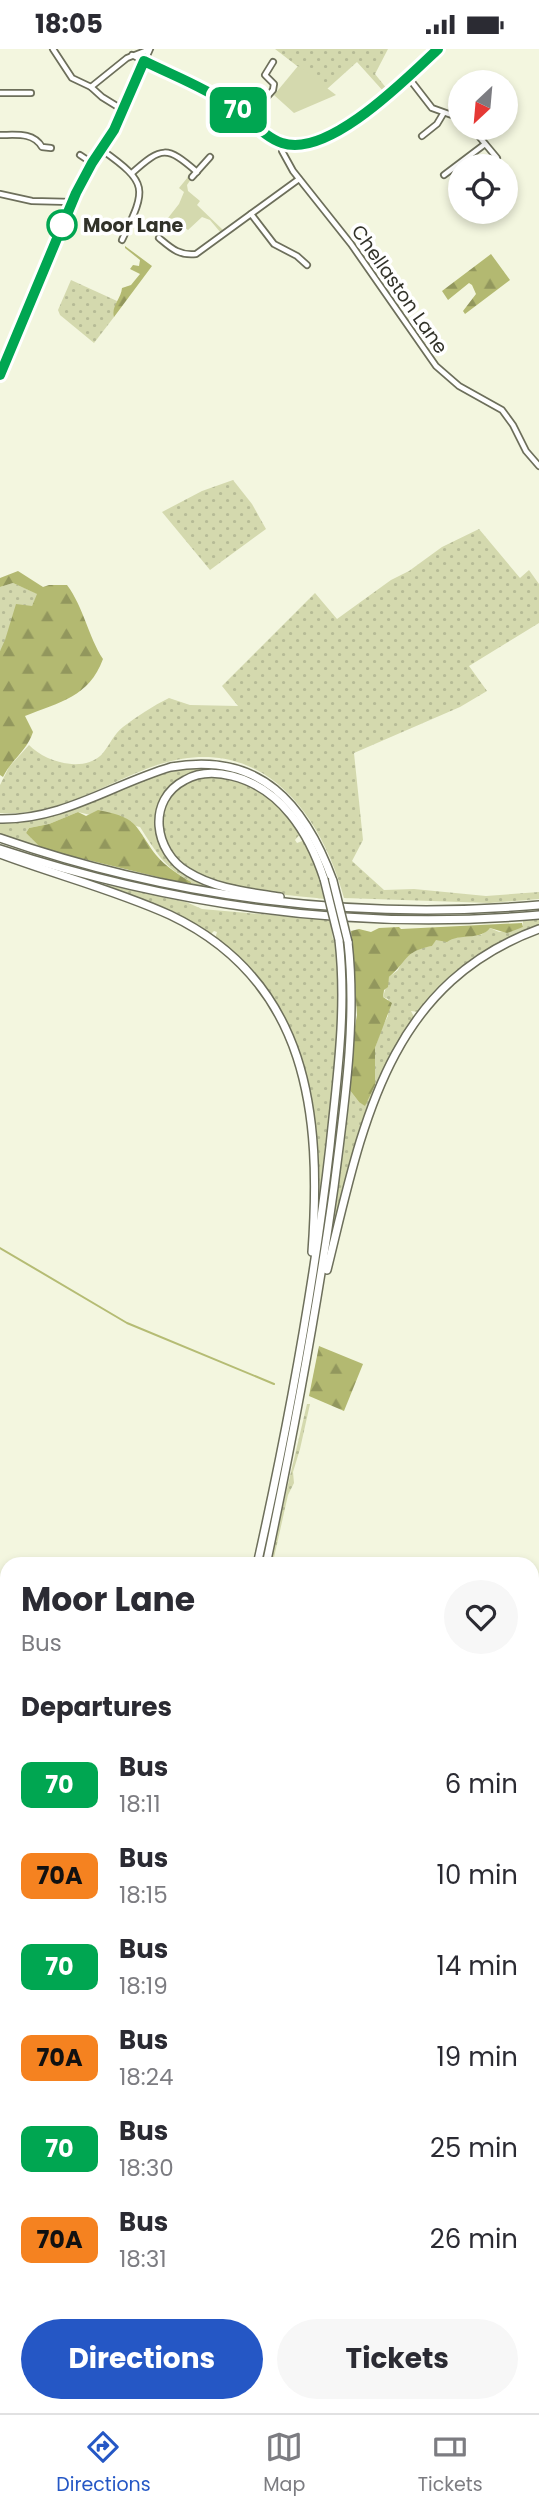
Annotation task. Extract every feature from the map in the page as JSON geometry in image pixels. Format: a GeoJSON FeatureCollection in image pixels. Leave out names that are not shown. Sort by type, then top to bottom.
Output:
{"type":"FeatureCollection","features":[{"type":"Feature","properties":{"kind":"highway"},"geometry":{"type":"LineString","coordinates":[[0,819],[36,816],[61,810],[171,767],[189,764],[221,765],[260,778],[289,800],[317,840],[334,881],[351,979],[338,1154],[318,1305],[268,1557]]}},
{"type":"Feature","properties":{"kind":"highway"},"geometry":{"type":"LineString","coordinates":[[259,1557],[284,1442],[323,1209],[339,1063],[343,941],[311,846],[292,815],[270,794],[250,782],[227,774],[200,775],[177,785],[163,803],[159,819],[161,840],[173,860],[184,870],[204,881],[226,887],[326,906]]}},
{"type":"Feature","properties":{"kind":"highway"},"geometry":{"type":"LineString","coordinates":[[0,838],[74,862],[160,883],[225,895],[326,906],[426,910],[539,905]]}},
{"type":"Feature","properties":{"kind":"highway"},"geometry":{"type":"LineString","coordinates":[[0,851],[115,883],[263,910],[378,919],[463,920],[539,915]]}},
{"type":"Feature","properties":{"kind":"highway"},"geometry":{"type":"LineString","coordinates":[[0,851],[183,922],[232,956],[267,997],[286,1028],[300,1061],[311,1114],[316,1190],[309,1291]]}},
{"type":"Feature","properties":{"kind":"highway"},"geometry":{"type":"LineString","coordinates":[[318,1305],[359,1147],[383,1083],[408,1030],[435,995],[464,968],[508,942],[539,929]]}},
{"type":"Feature","properties":{"kind":"street"},"geometry":{"type":"LineString","coordinates":[[132,55],[219,99],[271,137],[294,145],[310,143],[361,117],[438,49]]}},
{"type":"Feature","properties":{"kind":"street"},"geometry":{"type":"LineString","coordinates":[[55,50],[72,78],[91,87],[123,110]]}},
{"type":"Feature","properties":{"kind":"street"},"geometry":{"type":"LineString","coordinates":[[91,87],[132,55],[149,50]]}},
{"type":"Feature","properties":{"kind":"street"},"geometry":{"type":"LineString","coordinates":[[0,375],[72,202],[92,163],[111,136],[149,50]]}},
{"type":"Feature","properties":{"kind":"street"},"geometry":{"type":"LineString","coordinates":[[248,118],[273,90],[274,85],[265,75],[273,62]]}},
{"type":"Feature","properties":{"kind":"street"},"geometry":{"type":"LineString","coordinates":[[408,77],[429,106],[448,115]]}},
{"type":"Feature","properties":{"kind":"street"},"geometry":{"type":"LineString","coordinates":[[0,93],[31,93]]}},
{"type":"Feature","properties":{"kind":"street"},"geometry":{"type":"LineString","coordinates":[[422,136],[437,124],[443,114]]}},
{"type":"Feature","properties":{"kind":"street"},"geometry":{"type":"LineString","coordinates":[[428,131],[432,137]]}},
{"type":"Feature","properties":{"kind":"street"},"geometry":{"type":"LineString","coordinates":[[0,135],[13,138],[25,135],[35,139],[42,147],[51,148]]}},
{"type":"Feature","properties":{"kind":"street"},"geometry":{"type":"LineString","coordinates":[[482,140],[494,154]]}},
{"type":"Feature","properties":{"kind":"street","name":"Chellaston Lane"},"geometry":{"type":"LineString","coordinates":[[282,143],[286,159],[299,179],[346,237],[436,366],[459,386],[502,410],[513,425],[527,454],[539,466]]}},
{"type":"Feature","properties":{"kind":"street"},"geometry":{"type":"LineString","coordinates":[[472,154],[485,144]]}},
{"type":"Feature","properties":{"kind":"street"},"geometry":{"type":"LineString","coordinates":[[39,153],[42,147]]}},
{"type":"Feature","properties":{"kind":"street"},"geometry":{"type":"LineString","coordinates":[[102,150],[132,173],[139,185],[141,197],[124,229],[122,240]]}},
{"type":"Feature","properties":{"kind":"street"},"geometry":{"type":"LineString","coordinates":[[132,173],[152,155],[166,151],[176,154],[197,172]]}},
{"type":"Feature","properties":{"kind":"street"},"geometry":{"type":"LineString","coordinates":[[80,155],[92,163]]}},
{"type":"Feature","properties":{"kind":"street"},"geometry":{"type":"LineString","coordinates":[[192,177],[210,157]]}},
{"type":"Feature","properties":{"kind":"street"},"geometry":{"type":"LineString","coordinates":[[444,175],[448,172]]}},
{"type":"Feature","properties":{"kind":"street"},"geometry":{"type":"LineString","coordinates":[[159,238],[180,254],[195,254],[299,179]]}},
{"type":"Feature","properties":{"kind":"street"},"geometry":{"type":"LineString","coordinates":[[0,194],[29,201],[72,202]]}},
{"type":"Feature","properties":{"kind":"street"},"geometry":{"type":"LineString","coordinates":[[251,215],[274,244],[297,256],[307,265]]}},
{"type":"Feature","properties":{"kind":"green space"},"geometry":{"type":"Polygon","coordinates":[[[275,49],[388,49],[375,74],[387,89],[384,92],[357,62],[327,89],[275,49]]]}},
{"type":"Feature","properties":{"kind":"green space"},"geometry":{"type":"Polygon","coordinates":[[[298,66],[336,95],[294,113],[274,95],[298,66]]]}},
{"type":"Feature","properties":{"kind":"green space"},"geometry":{"type":"Polygon","coordinates":[[[188,177],[191,179],[187,185],[188,191],[200,201],[197,205],[223,230],[221,233],[210,220],[202,217],[188,230],[174,219],[168,218],[179,204],[184,192],[179,188],[188,177]]]}},
{"type":"Feature","properties":{"kind":"green space"},"geometry":{"type":"Polygon","coordinates":[[[125,246],[152,266],[114,317],[114,309],[122,288],[131,285],[140,274],[130,269],[133,265],[139,266],[140,260],[125,246]]]}},
{"type":"Feature","properties":{"kind":"green space"},"geometry":{"type":"Polygon","coordinates":[[[491,254],[510,280],[465,314],[463,311],[476,294],[472,285],[469,283],[448,300],[442,291],[491,254]]]}},
{"type":"Feature","properties":{"kind":"green space"},"geometry":{"type":"Polygon","coordinates":[[[71,280],[117,301],[114,317],[94,343],[60,315],[58,310],[71,280]]]}},
{"type":"Feature","properties":{"kind":"green space"},"geometry":{"type":"Polygon","coordinates":[[[233,480],[252,504],[266,529],[210,570],[162,512],[202,491],[233,480]]]}},
{"type":"Feature","properties":{"kind":"green space"},"geometry":{"type":"Polygon","coordinates":[[[479,529],[520,578],[529,570],[539,584],[539,623],[469,666],[487,691],[460,707],[354,753],[363,840],[352,861],[384,890],[414,889],[486,896],[539,892],[539,899],[490,903],[344,898],[319,835],[301,808],[280,786],[255,769],[226,759],[193,757],[157,765],[61,804],[21,813],[0,813],[0,785],[9,767],[29,745],[55,761],[86,763],[103,753],[123,727],[169,698],[190,705],[238,706],[222,686],[315,593],[337,619],[442,547],[479,529]]]}},
{"type":"Feature","properties":{"kind":"green space"},"geometry":{"type":"Polygon","coordinates":[[[18,571],[43,587],[67,585],[103,659],[90,682],[72,697],[25,716],[33,732],[27,745],[3,777],[0,775],[0,651],[16,604],[32,606],[37,594],[13,583],[0,587],[0,578],[18,571]]]}},
{"type":"Feature","properties":{"kind":"green space"},"geometry":{"type":"Polygon","coordinates":[[[13,583],[38,594],[0,651],[0,587],[13,583]]]}},
{"type":"Feature","properties":{"kind":"green space"},"geometry":{"type":"Polygon","coordinates":[[[207,767],[228,770],[194,772],[176,781],[168,789],[158,810],[156,822],[160,845],[165,855],[179,868],[243,893],[191,885],[191,882],[161,858],[140,827],[78,812],[49,824],[29,828],[26,833],[40,847],[0,834],[0,822],[27,821],[54,815],[154,777],[207,767]]]}},
{"type":"Feature","properties":{"kind":"green space"},"geometry":{"type":"Polygon","coordinates":[[[217,776],[255,789],[292,821],[301,833],[295,840],[297,843],[305,840],[321,879],[319,880],[324,899],[233,887],[190,870],[175,857],[163,830],[167,803],[176,790],[188,782],[217,776]]]}},
{"type":"Feature","properties":{"kind":"green space"},"geometry":{"type":"Polygon","coordinates":[[[98,810],[121,816],[134,824],[156,855],[172,870],[191,882],[191,885],[59,853],[40,847],[26,833],[29,828],[49,824],[78,812],[86,816],[98,810]]]}},
{"type":"Feature","properties":{"kind":"green space"},"geometry":{"type":"Polygon","coordinates":[[[103,884],[186,902],[202,909],[330,920],[333,939],[337,939],[338,1041],[319,1212],[317,1134],[311,1097],[302,1062],[288,1028],[269,996],[245,966],[215,939],[217,932],[214,931],[210,935],[180,916],[103,884]]]}},
{"type":"Feature","properties":{"kind":"green space"},"geometry":{"type":"Polygon","coordinates":[[[539,919],[539,926],[504,941],[472,960],[444,984],[418,1012],[411,1011],[414,1017],[386,1067],[331,1235],[349,1089],[359,1102],[375,1058],[375,1048],[382,1027],[388,1016],[388,999],[383,997],[389,977],[398,970],[403,959],[420,948],[432,946],[435,940],[481,935],[490,928],[499,932],[523,927],[523,921],[539,919]]]}},
{"type":"Feature","properties":{"kind":"green space"},"geometry":{"type":"Polygon","coordinates":[[[522,923],[523,927],[507,933],[490,928],[475,936],[447,942],[436,940],[432,946],[411,954],[389,977],[383,997],[392,1003],[375,1048],[375,1085],[365,1106],[359,1102],[349,1089],[357,1015],[351,931],[522,923]]]}},
{"type":"Feature","properties":{"kind":"green space"},"geometry":{"type":"Polygon","coordinates":[[[319,1346],[363,1364],[344,1411],[309,1396],[319,1346]]]}},
{"type":"Feature","properties":{"kind":"green space"},"geometry":{"type":"Polygon","coordinates":[[[307,1404],[310,1404],[293,1472],[294,1483],[288,1495],[274,1557],[271,1557],[307,1404]]]}},
{"type":"Feature","properties":{"kind":"waterway"},"geometry":{"type":"LineString","coordinates":[[0,1248],[127,1323],[274,1384]]}},
{"type":"Feature","properties":{"kind":"bus line","name":"70"},"geometry":{"type":"LineString","coordinates":[[0,375],[81,182],[109,140],[144,61],[230,104],[276,141],[294,145],[316,141],[353,123],[438,49]]}},
{"type":"Feature","properties":{"kind":"place","name":"Moor Lane"},"geometry":{"type":"Point","coordinates":[62,225]}}]}
